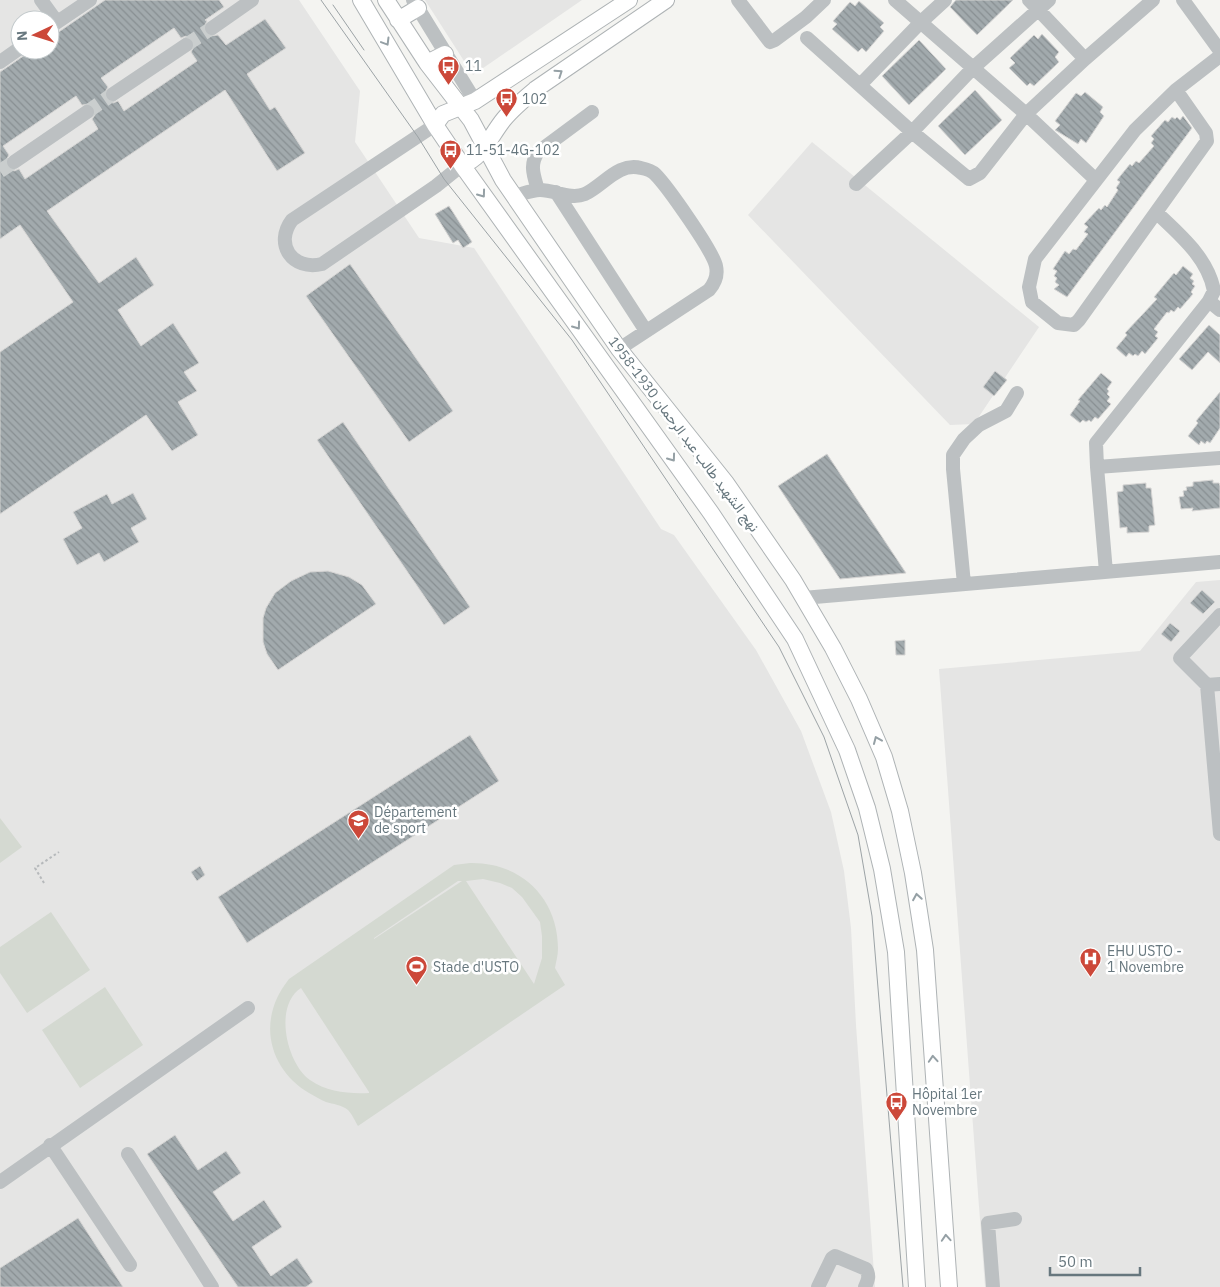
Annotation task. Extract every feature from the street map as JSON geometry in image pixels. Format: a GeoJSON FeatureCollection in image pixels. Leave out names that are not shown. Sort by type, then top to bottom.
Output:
{"type":"FeatureCollection","features":[{"type":"Feature","properties":{"kind":"main road","name":"نهج الشهيد طالب عبد الرحمان 1930-1958"},"geometry":{"type":"LineString","coordinates":[[361,0],[435,125],[462,165],[722,529],[795,640],[821,691],[847,750],[866,808],[882,869],[896,952],[917,1287]]}},
{"type":"Feature","properties":{"kind":"main road","name":"نهج الشهيد طالب عبد الرحمان 1930-1958"},"geometry":{"type":"LineString","coordinates":[[386,0],[427,64],[468,104],[471,120],[503,180],[619,349],[726,483],[793,580],[833,648],[859,699],[884,757],[900,811],[913,873],[925,950],[949,1287]]}},
{"type":"Feature","properties":{"kind":"main road"},"geometry":{"type":"LineString","coordinates":[[435,125],[444,114],[468,104],[523,71],[629,0]]}},
{"type":"Feature","properties":{"kind":"main road"},"geometry":{"type":"LineString","coordinates":[[462,165],[478,156],[510,112],[536,89],[666,0]]}},
{"type":"Feature","properties":{"kind":"main road"},"geometry":{"type":"LineString","coordinates":[[398,20],[415,4]]}},
{"type":"Feature","properties":{"kind":"main road"},"geometry":{"type":"LineString","coordinates":[[427,64],[445,54]]}},
{"type":"Feature","properties":{"kind":"main road"},"geometry":{"type":"LineString","coordinates":[[523,71],[536,89]]}},
{"type":"Feature","properties":{"kind":"street"},"geometry":{"type":"LineString","coordinates":[[60,20],[90,0]]}},
{"type":"Feature","properties":{"kind":"street"},"geometry":{"type":"LineString","coordinates":[[212,28],[252,0]]}},
{"type":"Feature","properties":{"kind":"street"},"geometry":{"type":"LineString","coordinates":[[738,0],[770,42],[776,40],[806,17],[824,0]]}},
{"type":"Feature","properties":{"kind":"street"},"geometry":{"type":"LineString","coordinates":[[895,0],[1026,114],[1096,180]]}},
{"type":"Feature","properties":{"kind":"street"},"geometry":{"type":"LineString","coordinates":[[860,85],[945,0]]}},
{"type":"Feature","properties":{"kind":"street"},"geometry":{"type":"LineString","coordinates":[[1029,0],[1084,59]]}},
{"type":"Feature","properties":{"kind":"street"},"geometry":{"type":"LineString","coordinates":[[856,184],[912,132],[973,68],[1039,11],[1049,0]]}},
{"type":"Feature","properties":{"kind":"street"},"geometry":{"type":"LineString","coordinates":[[807,38],[912,132],[969,179],[980,173],[1026,114],[1084,59],[1153,0]]}},
{"type":"Feature","properties":{"kind":"street"},"geometry":{"type":"LineString","coordinates":[[1183,0],[1220,51]]}},
{"type":"Feature","properties":{"kind":"street"},"geometry":{"type":"LineString","coordinates":[[415,4],[445,54],[468,104]]}},
{"type":"Feature","properties":{"kind":"street"},"geometry":{"type":"LineString","coordinates":[[113,94],[186,45]]}},
{"type":"Feature","properties":{"kind":"street"},"geometry":{"type":"LineString","coordinates":[[1176,90],[1206,133],[1207,142],[1079,320],[1074,325],[1058,323],[1032,302],[1029,287],[1036,259],[1135,130],[1176,90],[1220,56]]}},
{"type":"Feature","properties":{"kind":"street"},"geometry":{"type":"LineString","coordinates":[[14,162],[87,112]]}},
{"type":"Feature","properties":{"kind":"street"},"geometry":{"type":"LineString","coordinates":[[538,190],[532,167],[538,152],[592,112]]}},
{"type":"Feature","properties":{"kind":"street"},"geometry":{"type":"LineString","coordinates":[[435,125],[292,220],[287,226],[285,242],[292,257],[305,265],[314,266],[322,264],[436,186],[462,165]]}},
{"type":"Feature","properties":{"kind":"street"},"geometry":{"type":"LineString","coordinates":[[514,196],[538,190],[576,196],[584,194],[618,170],[631,167],[653,172],[663,182],[714,260],[716,276],[714,284],[703,296],[646,330],[619,349]]}},
{"type":"Feature","properties":{"kind":"street"},"geometry":{"type":"LineString","coordinates":[[556,192],[646,330]]}},
{"type":"Feature","properties":{"kind":"street"},"geometry":{"type":"LineString","coordinates":[[1106,572],[1096,443],[1209,301],[1214,291],[1208,272],[1195,250],[1157,213]]}},
{"type":"Feature","properties":{"kind":"street"},"geometry":{"type":"LineString","coordinates":[[1209,301],[1220,310]]}},
{"type":"Feature","properties":{"kind":"street"},"geometry":{"type":"LineString","coordinates":[[964,584],[952,469],[953,455],[964,439],[979,426],[1006,411],[1017,393]]}},
{"type":"Feature","properties":{"kind":"street"},"geometry":{"type":"LineString","coordinates":[[1097,467],[1220,458]]}},
{"type":"Feature","properties":{"kind":"street"},"geometry":{"type":"LineString","coordinates":[[803,598],[1220,562]]}},
{"type":"Feature","properties":{"kind":"street"},"geometry":{"type":"LineString","coordinates":[[1220,615],[1180,658],[1214,685],[1220,827]]}},
{"type":"Feature","properties":{"kind":"street"},"geometry":{"type":"LineString","coordinates":[[0,1182],[50,1145],[248,1008]]}},
{"type":"Feature","properties":{"kind":"street"},"geometry":{"type":"LineString","coordinates":[[50,1145],[130,1265]]}},
{"type":"Feature","properties":{"kind":"street"},"geometry":{"type":"LineString","coordinates":[[128,1154],[212,1287]]}},
{"type":"Feature","properties":{"kind":"street"},"geometry":{"type":"LineString","coordinates":[[993,1287],[988,1223],[1015,1219]]}},
{"type":"Feature","properties":{"kind":"street"},"geometry":{"type":"LineString","coordinates":[[818,1287],[832,1258],[835,1256],[866,1270],[869,1278],[865,1287]]}},
{"type":"Feature","properties":{"kind":"path"},"geometry":{"type":"LineString","coordinates":[[44,883],[35,868],[59,852]]}},
{"type":"Feature","properties":{"kind":"shaded area"},"geometry":{"type":"Polygon","coordinates":[[[0,0],[299,0],[360,91],[355,142],[419,238],[474,248],[661,529],[674,535],[756,650],[801,731],[831,812],[844,871],[851,928],[875,1287],[0,1287],[0,0]]]}},
{"type":"Feature","properties":{"kind":"shaded area"},"geometry":{"type":"Polygon","coordinates":[[[425,0],[582,0],[473,75],[425,0]]]}},
{"type":"Feature","properties":{"kind":"shaded area"},"geometry":{"type":"Polygon","coordinates":[[[812,142],[1039,327],[974,424],[950,425],[748,215],[812,142]]]}},
{"type":"Feature","properties":{"kind":"shaded area","name":"EHU USTO - 1 Novembre"},"geometry":{"type":"Polygon","coordinates":[[[1220,580],[1220,1287],[985,1287],[939,669],[1140,651],[1196,582],[1220,580]]]}},
{"type":"Feature","properties":{"kind":"shaded area"},"geometry":{"type":"Polygon","coordinates":[[[0,818],[22,847],[0,863],[0,818]]]}},
{"type":"Feature","properties":{"kind":"shaded area","name":"Stade d'USTO"},"geometry":{"type":"Polygon","coordinates":[[[470,863],[488,864],[520,876],[533,886],[551,913],[556,930],[558,949],[555,968],[565,985],[358,1126],[348,1110],[309,1093],[299,1086],[282,1068],[272,1046],[270,1034],[270,1022],[274,1005],[289,979],[454,865],[470,863]],[[483,879],[466,881],[534,984],[542,958],[540,922],[522,897],[512,888],[483,879]],[[458,881],[374,938],[374,939],[462,881],[458,881]],[[301,988],[292,996],[287,1008],[285,1021],[286,1035],[295,1061],[302,1072],[310,1080],[331,1090],[369,1093],[301,988]]]}},
{"type":"Feature","properties":{"kind":"shaded area"},"geometry":{"type":"Polygon","coordinates":[[[51,912],[90,970],[27,1013],[0,973],[0,947],[51,912]]]}},
{"type":"Feature","properties":{"kind":"shaded area"},"geometry":{"type":"Polygon","coordinates":[[[105,987],[143,1045],[80,1088],[42,1030],[105,987]]]}},
{"type":"Feature","properties":{"kind":"building"},"geometry":{"type":"Polygon","coordinates":[[[105,0],[219,0],[224,7],[205,20],[207,21],[203,29],[209,36],[218,35],[226,45],[265,19],[286,48],[247,74],[270,110],[275,107],[305,153],[277,171],[225,90],[47,211],[99,283],[136,257],[154,285],[118,310],[141,346],[173,323],[199,363],[184,372],[197,391],[178,402],[198,435],[172,451],[146,415],[0,514],[0,352],[73,302],[20,225],[0,239],[0,72],[17,60],[60,60],[60,31],[105,0]],[[174,28],[101,78],[108,87],[104,94],[106,99],[113,103],[118,101],[124,111],[197,61],[191,52],[195,45],[193,40],[186,36],[181,38],[174,28]],[[76,96],[3,146],[9,155],[5,162],[7,167],[14,171],[19,169],[25,179],[98,129],[92,119],[95,115],[94,107],[90,104],[82,105],[76,96]]]}},
{"type":"Feature","properties":{"kind":"building"},"geometry":{"type":"Polygon","coordinates":[[[956,0],[1013,0],[977,35],[950,7],[956,0]]]}},
{"type":"Feature","properties":{"kind":"building"},"geometry":{"type":"Polygon","coordinates":[[[859,1],[884,23],[880,27],[884,31],[866,52],[862,48],[858,52],[832,29],[837,24],[833,21],[850,2],[855,6],[859,1]]]}},
{"type":"Feature","properties":{"kind":"building"},"geometry":{"type":"Polygon","coordinates":[[[1042,34],[1059,52],[1055,57],[1059,62],[1034,86],[1030,83],[1027,86],[1009,68],[1015,63],[1010,58],[1034,35],[1038,39],[1042,34]]]}},
{"type":"Feature","properties":{"kind":"building"},"geometry":{"type":"Polygon","coordinates":[[[919,40],[946,69],[909,105],[882,76],[919,40]]]}},
{"type":"Feature","properties":{"kind":"building"},"geometry":{"type":"Polygon","coordinates":[[[975,90],[1002,120],[965,155],[938,126],[975,90]]]}},
{"type":"Feature","properties":{"kind":"building"},"geometry":{"type":"Polygon","coordinates":[[[1085,92],[1103,107],[1100,112],[1104,116],[1086,143],[1081,139],[1078,144],[1055,130],[1060,125],[1055,121],[1076,93],[1081,96],[1085,92]]]}},
{"type":"Feature","properties":{"kind":"building"},"geometry":{"type":"Polygon","coordinates":[[[1183,116],[1192,128],[1067,297],[1054,289],[1059,285],[1055,282],[1057,278],[1054,276],[1057,271],[1053,269],[1065,251],[1069,254],[1073,249],[1076,250],[1088,234],[1084,232],[1088,227],[1084,224],[1099,208],[1101,210],[1105,205],[1107,207],[1118,190],[1116,188],[1120,182],[1117,180],[1130,164],[1132,166],[1136,161],[1139,163],[1154,146],[1151,143],[1154,139],[1151,136],[1165,120],[1168,122],[1172,117],[1175,119],[1177,117],[1180,120],[1183,116]]]}},
{"type":"Feature","properties":{"kind":"building"},"geometry":{"type":"Polygon","coordinates":[[[449,206],[472,242],[463,248],[458,240],[453,243],[435,214],[449,206]]]}},
{"type":"Feature","properties":{"kind":"building"},"geometry":{"type":"Polygon","coordinates":[[[350,264],[453,411],[409,442],[306,296],[350,264]]]}},
{"type":"Feature","properties":{"kind":"building"},"geometry":{"type":"Polygon","coordinates":[[[1183,266],[1193,274],[1190,278],[1194,281],[1192,284],[1195,286],[1191,292],[1193,294],[1180,309],[1178,307],[1174,312],[1171,310],[1169,313],[1167,312],[1154,329],[1158,332],[1155,336],[1158,338],[1145,354],[1142,351],[1138,356],[1135,354],[1133,356],[1129,353],[1126,357],[1116,348],[1127,335],[1125,333],[1157,299],[1154,297],[1174,273],[1176,275],[1183,266]]]}},
{"type":"Feature","properties":{"kind":"building"},"geometry":{"type":"Polygon","coordinates":[[[1209,325],[1220,335],[1220,363],[1208,352],[1192,370],[1179,359],[1209,325]]]}},
{"type":"Feature","properties":{"kind":"building"},"geometry":{"type":"Polygon","coordinates":[[[995,371],[1007,380],[994,396],[983,387],[995,371]]]}},
{"type":"Feature","properties":{"kind":"building"},"geometry":{"type":"Polygon","coordinates":[[[1101,373],[1112,382],[1107,389],[1109,391],[1107,394],[1110,397],[1107,401],[1111,404],[1098,419],[1095,417],[1091,422],[1083,420],[1080,423],[1070,415],[1080,401],[1078,400],[1101,373]]]}},
{"type":"Feature","properties":{"kind":"building"},"geometry":{"type":"Polygon","coordinates":[[[1220,392],[1220,428],[1210,443],[1207,441],[1205,444],[1201,441],[1199,445],[1188,436],[1198,423],[1196,421],[1220,392]]]}},
{"type":"Feature","properties":{"kind":"building"},"geometry":{"type":"Polygon","coordinates":[[[343,422],[470,607],[444,625],[317,440],[343,422]]]}},
{"type":"Feature","properties":{"kind":"building"},"geometry":{"type":"Polygon","coordinates":[[[827,454],[906,573],[840,579],[778,486],[827,454]]]}},
{"type":"Feature","properties":{"kind":"building"},"geometry":{"type":"Polygon","coordinates":[[[1213,480],[1213,483],[1219,483],[1220,486],[1220,508],[1192,511],[1193,508],[1181,509],[1179,497],[1184,496],[1183,491],[1187,490],[1186,487],[1193,486],[1193,482],[1213,480]]]}},
{"type":"Feature","properties":{"kind":"building"},"geometry":{"type":"Polygon","coordinates":[[[1146,483],[1146,488],[1151,488],[1155,525],[1149,526],[1149,532],[1127,533],[1127,527],[1120,528],[1117,492],[1123,491],[1123,485],[1146,483]]]}},
{"type":"Feature","properties":{"kind":"building"},"geometry":{"type":"Polygon","coordinates":[[[133,493],[147,519],[131,528],[139,542],[104,562],[99,553],[77,565],[63,539],[82,528],[73,512],[107,494],[112,504],[133,493]]]}},
{"type":"Feature","properties":{"kind":"building"},"geometry":{"type":"Polygon","coordinates":[[[328,571],[349,577],[362,585],[376,604],[278,670],[267,654],[263,642],[263,618],[266,608],[275,593],[291,581],[310,572],[328,571]]]}},
{"type":"Feature","properties":{"kind":"building"},"geometry":{"type":"Polygon","coordinates":[[[1202,590],[1215,602],[1203,614],[1190,603],[1202,590]]]}},
{"type":"Feature","properties":{"kind":"building"},"geometry":{"type":"Polygon","coordinates":[[[1170,623],[1180,631],[1171,642],[1161,634],[1170,623]]]}},
{"type":"Feature","properties":{"kind":"building"},"geometry":{"type":"Polygon","coordinates":[[[905,640],[905,655],[896,655],[895,641],[905,640]]]}},
{"type":"Feature","properties":{"kind":"building","name":"Département de sport"},"geometry":{"type":"Polygon","coordinates":[[[470,735],[499,781],[247,943],[218,897],[470,735]]]}},
{"type":"Feature","properties":{"kind":"building"},"geometry":{"type":"Polygon","coordinates":[[[200,866],[205,875],[197,881],[191,872],[200,866]]]}},
{"type":"Feature","properties":{"kind":"building"},"geometry":{"type":"Polygon","coordinates":[[[175,1135],[198,1170],[226,1151],[241,1173],[213,1192],[233,1221],[264,1200],[282,1227],[252,1247],[271,1276],[297,1258],[313,1282],[306,1287],[238,1287],[147,1154],[175,1135]]]}},
{"type":"Feature","properties":{"kind":"building"},"geometry":{"type":"Polygon","coordinates":[[[78,1218],[123,1287],[0,1287],[0,1268],[78,1218]]]}},
{"type":"Feature","properties":{"kind":"tunnel"},"geometry":{"type":"LineString","coordinates":[[186,45],[212,28]]}},
{"type":"Feature","properties":{"kind":"tunnel"},"geometry":{"type":"LineString","coordinates":[[87,112],[113,94]]}},
{"type":"Feature","properties":{"kind":"tunnel"},"geometry":{"type":"LineString","coordinates":[[0,171],[14,162]]}},
{"type":"Feature","properties":{"kind":"tram line"},"geometry":{"type":"LineString","coordinates":[[321,0],[418,137],[444,179],[572,340],[779,647],[824,737],[858,835],[872,916],[903,1287]]}},
{"type":"Feature","properties":{"kind":"tram line"},"geometry":{"type":"LineString","coordinates":[[333,5],[364,50]]}},
{"type":"Feature","properties":{"kind":"place","name":"11"},"geometry":{"type":"Point","coordinates":[449,85]}},
{"type":"Feature","properties":{"kind":"place","name":"102"},"geometry":{"type":"Point","coordinates":[506,118]}},
{"type":"Feature","properties":{"kind":"place","name":"11-51-4G-102"},"geometry":{"type":"Point","coordinates":[450,169]}},
{"type":"Feature","properties":{"kind":"place","name":"Département de sport"},"geometry":{"type":"Point","coordinates":[358,839]}},
{"type":"Feature","properties":{"kind":"place","name":"EHU USTO - 1 Novembre"},"geometry":{"type":"Point","coordinates":[1091,978]}},
{"type":"Feature","properties":{"kind":"place","name":"Stade d'USTO"},"geometry":{"type":"Point","coordinates":[417,986]}},
{"type":"Feature","properties":{"kind":"place","name":"Hôpital 1er Novembre"},"geometry":{"type":"Point","coordinates":[896,1121]}}]}
